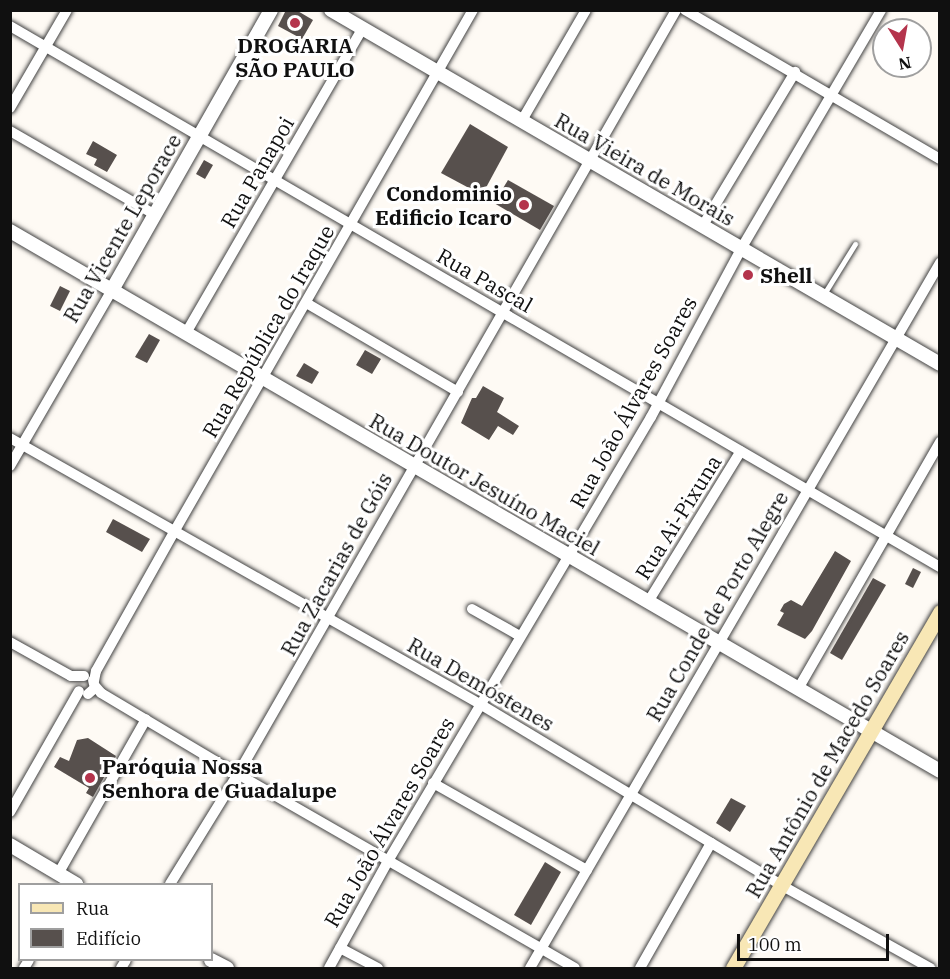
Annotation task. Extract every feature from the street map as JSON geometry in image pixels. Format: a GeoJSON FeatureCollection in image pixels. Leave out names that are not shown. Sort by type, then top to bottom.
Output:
{"type":"FeatureCollection","features":[{"type":"Feature","properties":{"kind":"main road","name":"Rua Antônio de Macedo Soares"},"geometry":{"type":"LineString","coordinates":[[734,969],[939,612]]}},
{"type":"Feature","properties":{"kind":"street"},"geometry":{"type":"LineString","coordinates":[[10,108],[67,10]]}},
{"type":"Feature","properties":{"kind":"street","name":"Rua Vicente Leporace"},"geometry":{"type":"LineString","coordinates":[[10,466],[271,10]]}},
{"type":"Feature","properties":{"kind":"street","name":"Rua Vieira de Morais"},"geometry":{"type":"LineString","coordinates":[[331,10],[939,364]]}},
{"type":"Feature","properties":{"kind":"street","name":"Rua República do Iraque"},"geometry":{"type":"LineString","coordinates":[[10,812],[88,686],[474,10]]}},
{"type":"Feature","properties":{"kind":"street"},"geometry":{"type":"LineString","coordinates":[[521,122],[585,10]]}},
{"type":"Feature","properties":{"kind":"street","name":"Rua Zacarias de Góis"},"geometry":{"type":"LineString","coordinates":[[171,883],[328,620],[413,466],[504,314],[676,10]]}},
{"type":"Feature","properties":{"kind":"street"},"geometry":{"type":"LineString","coordinates":[[685,10],[833,94],[939,159]]}},
{"type":"Feature","properties":{"kind":"street","name":"Rua João Álvares Soares"},"geometry":{"type":"LineString","coordinates":[[329,969],[433,783],[658,402],[741,249],[880,10]]}},
{"type":"Feature","properties":{"kind":"street","name":"Rua Pascal"},"geometry":{"type":"LineString","coordinates":[[10,26],[939,567]]}},
{"type":"Feature","properties":{"kind":"street","name":"Rua Panapoi"},"geometry":{"type":"LineString","coordinates":[[186,333],[362,29]]}},
{"type":"Feature","properties":{"kind":"street"},"geometry":{"type":"LineString","coordinates":[[702,227],[795,72]]}},
{"type":"Feature","properties":{"kind":"street"},"geometry":{"type":"LineString","coordinates":[[10,131],[154,213]]}},
{"type":"Feature","properties":{"kind":"street","name":"Rua Doutor Jesuíno Maciel"},"geometry":{"type":"LineString","coordinates":[[10,231],[939,771]]}},
{"type":"Feature","properties":{"kind":"street","name":"Rua Conde de Porto Alegre"},"geometry":{"type":"LineString","coordinates":[[531,969],[717,643],[939,263]]}},
{"type":"Feature","properties":{"kind":"street"},"geometry":{"type":"LineString","coordinates":[[308,304],[458,392]]}},
{"type":"Feature","properties":{"kind":"street","name":"Rua Demóstenes"},"geometry":{"type":"LineString","coordinates":[[10,438],[480,704],[632,792],[781,885],[930,969]]}},
{"type":"Feature","properties":{"kind":"street"},"geometry":{"type":"LineString","coordinates":[[798,689],[939,442]]}},
{"type":"Feature","properties":{"kind":"street","name":"Rua Ai-Pixuna"},"geometry":{"type":"LineString","coordinates":[[648,602],[741,451]]}},
{"type":"Feature","properties":{"kind":"street"},"geometry":{"type":"LineString","coordinates":[[472,609],[520,636]]}},
{"type":"Feature","properties":{"kind":"street"},"geometry":{"type":"LineString","coordinates":[[10,642],[575,969]]}},
{"type":"Feature","properties":{"kind":"street"},"geometry":{"type":"LineString","coordinates":[[58,874],[146,719]]}},
{"type":"Feature","properties":{"kind":"street"},"geometry":{"type":"LineString","coordinates":[[433,783],[587,870]]}},
{"type":"Feature","properties":{"kind":"street"},"geometry":{"type":"LineString","coordinates":[[640,969],[711,843]]}},
{"type":"Feature","properties":{"kind":"street"},"geometry":{"type":"LineString","coordinates":[[10,845],[72,883]]}},
{"type":"Feature","properties":{"kind":"street"},"geometry":{"type":"LineString","coordinates":[[340,948],[378,969]]}},
{"type":"Feature","properties":{"kind":"street"},"geometry":{"type":"LineString","coordinates":[[213,961],[227,969]]}},
{"type":"Feature","properties":{"kind":"lane"},"geometry":{"type":"LineString","coordinates":[[822,297],[855,244]]}},
{"type":"Feature","properties":{"kind":"building","name":"DROGARIA SÃO PAULO"},"geometry":{"type":"Polygon","coordinates":[[[286,10],[296,10],[313,20],[302,39],[278,26],[286,10]]]}},
{"type":"Feature","properties":{"kind":"building"},"geometry":{"type":"Polygon","coordinates":[[[470,124],[508,147],[482,195],[441,173],[470,124]]]}},
{"type":"Feature","properties":{"kind":"building"},"geometry":{"type":"Polygon","coordinates":[[[93,141],[117,155],[107,172],[94,165],[97,159],[86,154],[93,141]]]}},
{"type":"Feature","properties":{"kind":"building"},"geometry":{"type":"Polygon","coordinates":[[[204,160],[213,165],[205,179],[196,174],[204,160]]]}},
{"type":"Feature","properties":{"kind":"building","name":"Condominio Edificio Icaro"},"geometry":{"type":"Polygon","coordinates":[[[508,180],[554,206],[540,230],[494,203],[508,180]]]}},
{"type":"Feature","properties":{"kind":"building"},"geometry":{"type":"Polygon","coordinates":[[[60,286],[70,291],[60,311],[50,306],[60,286]]]}},
{"type":"Feature","properties":{"kind":"building"},"geometry":{"type":"Polygon","coordinates":[[[149,334],[160,340],[147,363],[135,357],[149,334]]]}},
{"type":"Feature","properties":{"kind":"building"},"geometry":{"type":"Polygon","coordinates":[[[365,350],[381,359],[372,374],[356,365],[365,350]]]}},
{"type":"Feature","properties":{"kind":"building"},"geometry":{"type":"Polygon","coordinates":[[[304,363],[319,372],[312,384],[296,376],[304,363]]]}},
{"type":"Feature","properties":{"kind":"building"},"geometry":{"type":"Polygon","coordinates":[[[483,386],[504,398],[497,412],[519,426],[513,435],[498,426],[489,440],[461,423],[472,398],[476,398],[483,386]]]}},
{"type":"Feature","properties":{"kind":"building"},"geometry":{"type":"Polygon","coordinates":[[[113,519],[150,539],[142,552],[106,532],[113,519]]]}},
{"type":"Feature","properties":{"kind":"building"},"geometry":{"type":"Polygon","coordinates":[[[835,551],[851,561],[812,631],[805,639],[777,625],[784,613],[780,611],[784,604],[791,600],[802,606],[835,551]]]}},
{"type":"Feature","properties":{"kind":"building"},"geometry":{"type":"Polygon","coordinates":[[[913,568],[921,572],[913,588],[905,584],[913,568]]]}},
{"type":"Feature","properties":{"kind":"building"},"geometry":{"type":"Polygon","coordinates":[[[873,578],[886,585],[842,660],[830,653],[873,578]]]}},
{"type":"Feature","properties":{"kind":"building","name":"Paróquia Nossa Senhora de Guadalupe"},"geometry":{"type":"Polygon","coordinates":[[[88,738],[116,756],[93,797],[86,793],[89,788],[54,767],[60,757],[69,761],[77,740],[88,738]]]}},
{"type":"Feature","properties":{"kind":"building"},"geometry":{"type":"Polygon","coordinates":[[[731,798],[746,806],[730,832],[716,823],[731,798]]]}},
{"type":"Feature","properties":{"kind":"building"},"geometry":{"type":"Polygon","coordinates":[[[545,862],[561,872],[531,925],[514,915],[545,862]]]}},
{"type":"Feature","properties":{"kind":"place","name":"DROGARIA SÃO PAULO"},"geometry":{"type":"Point","coordinates":[295,23]}},
{"type":"Feature","properties":{"kind":"place","name":"Condominio Edificio Icaro"},"geometry":{"type":"Point","coordinates":[524,205]}},
{"type":"Feature","properties":{"kind":"place","name":"Shell"},"geometry":{"type":"Point","coordinates":[748,275]}},
{"type":"Feature","properties":{"kind":"place","name":"Paróquia Nossa Senhora de Guadalupe"},"geometry":{"type":"Point","coordinates":[90,778]}}]}
